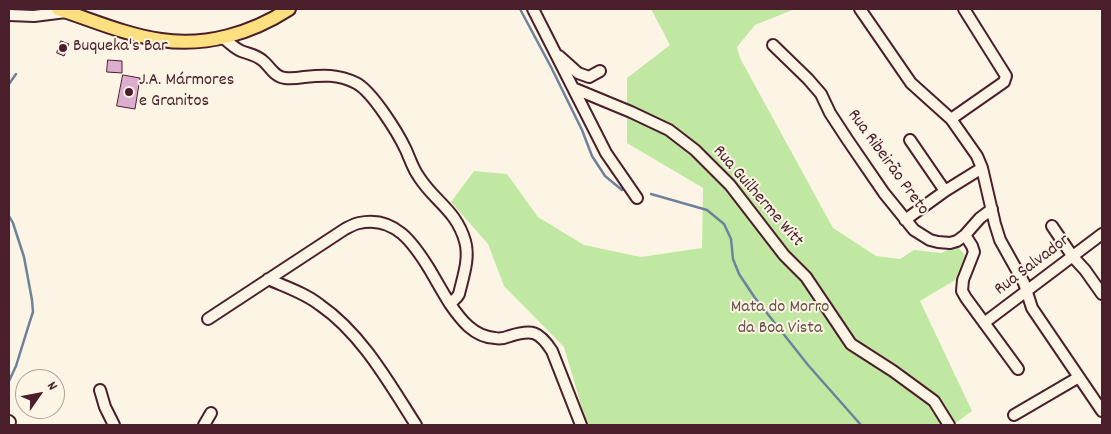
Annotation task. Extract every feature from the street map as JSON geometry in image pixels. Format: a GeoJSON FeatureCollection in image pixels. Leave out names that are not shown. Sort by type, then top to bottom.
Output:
{"type":"FeatureCollection","features":[{"type":"Feature","properties":{"kind":"main road"},"geometry":{"type":"LineString","coordinates":[[63,10],[131,33],[161,40],[181,42],[223,38],[256,27],[290,9]]}},
{"type":"Feature","properties":{"kind":"street"},"geometry":{"type":"LineString","coordinates":[[533,9],[606,153],[637,198]]}},
{"type":"Feature","properties":{"kind":"street"},"geometry":{"type":"LineString","coordinates":[[860,9],[911,83],[950,119],[976,156],[982,168],[1000,240],[1024,283],[1032,308],[1102,411]]}},
{"type":"Feature","properties":{"kind":"street"},"geometry":{"type":"LineString","coordinates":[[950,119],[1004,82],[1006,76],[964,9]]}},
{"type":"Feature","properties":{"kind":"street"},"geometry":{"type":"LineString","coordinates":[[9,15],[34,16],[63,10]]}},
{"type":"Feature","properties":{"kind":"street"},"geometry":{"type":"LineString","coordinates":[[223,38],[241,51],[259,57],[276,74],[283,78],[332,75],[358,84],[372,98],[405,148],[418,176],[425,186],[450,211],[462,232],[466,244],[467,259],[460,294],[450,304]]}},
{"type":"Feature","properties":{"kind":"street","name":"Rua Ribeirão Preto"},"geometry":{"type":"LineString","coordinates":[[773,45],[808,78],[821,94],[830,113],[847,139],[884,193],[914,230],[930,240],[950,243],[957,241],[992,209]]}},
{"type":"Feature","properties":{"kind":"street"},"geometry":{"type":"LineString","coordinates":[[556,53],[578,73],[590,77],[600,71]]}},
{"type":"Feature","properties":{"kind":"street","name":"Rua Guilherme Witt"},"geometry":{"type":"LineString","coordinates":[[573,88],[669,130],[695,150],[730,185],[784,255],[806,276],[852,344],[934,401],[949,425]]}},
{"type":"Feature","properties":{"kind":"street"},"geometry":{"type":"LineString","coordinates":[[910,140],[945,191]]}},
{"type":"Feature","properties":{"kind":"street"},"geometry":{"type":"LineString","coordinates":[[905,220],[945,191],[982,168]]}},
{"type":"Feature","properties":{"kind":"street"},"geometry":{"type":"LineString","coordinates":[[208,318],[344,229],[356,223],[372,221],[390,226],[406,236],[417,249],[450,304],[462,321],[473,330],[496,339],[529,332],[538,334],[546,341],[552,351],[581,425]]}},
{"type":"Feature","properties":{"kind":"street"},"geometry":{"type":"LineString","coordinates":[[1052,226],[1102,294]]}},
{"type":"Feature","properties":{"kind":"street"},"geometry":{"type":"LineString","coordinates":[[965,234],[974,252],[963,280],[962,291],[1018,369]]}},
{"type":"Feature","properties":{"kind":"street","name":"Rua Salvador"},"geometry":{"type":"LineString","coordinates":[[984,323],[1101,236]]}},
{"type":"Feature","properties":{"kind":"street"},"geometry":{"type":"LineString","coordinates":[[268,279],[305,295],[321,305],[340,321],[376,364],[412,422]]}},
{"type":"Feature","properties":{"kind":"street"},"geometry":{"type":"LineString","coordinates":[[1014,415],[1079,377]]}},
{"type":"Feature","properties":{"kind":"street"},"geometry":{"type":"LineString","coordinates":[[100,390],[105,407],[114,425]]}},
{"type":"Feature","properties":{"kind":"street"},"geometry":{"type":"LineString","coordinates":[[204,425],[211,413]]}},
{"type":"Feature","properties":{"kind":"green space","name":"Mata do Morro da Boa Vista"},"geometry":{"type":"Polygon","coordinates":[[[651,9],[795,9],[755,25],[737,47],[740,58],[833,228],[876,256],[900,259],[914,250],[941,253],[957,246],[965,255],[955,280],[920,301],[972,411],[953,425],[587,425],[564,347],[504,286],[488,244],[451,202],[474,171],[507,174],[538,217],[584,245],[641,257],[702,248],[703,188],[627,143],[627,78],[670,45],[651,9]]]}},
{"type":"Feature","properties":{"kind":"building","name":"Buqueka's Bar"},"geometry":{"type":"Polygon","coordinates":[[[61,41],[69,44],[64,56],[57,53],[61,41]]]}},
{"type":"Feature","properties":{"kind":"building"},"geometry":{"type":"Polygon","coordinates":[[[108,60],[122,61],[122,73],[107,72],[108,60]]]}},
{"type":"Feature","properties":{"kind":"building","name":"J.A. Mármores e Granitos"},"geometry":{"type":"Polygon","coordinates":[[[123,75],[140,78],[135,109],[117,106],[123,75]]]}},
{"type":"Feature","properties":{"kind":"waterway"},"geometry":{"type":"LineString","coordinates":[[520,9],[582,130],[592,156],[605,176],[622,190]]}},
{"type":"Feature","properties":{"kind":"waterway"},"geometry":{"type":"LineString","coordinates":[[9,84],[16,74]]}},
{"type":"Feature","properties":{"kind":"waterway"},"geometry":{"type":"LineString","coordinates":[[651,194],[707,210],[724,224],[731,239],[733,259],[739,274],[755,298],[808,365],[861,425]]}},
{"type":"Feature","properties":{"kind":"waterway"},"geometry":{"type":"LineString","coordinates":[[9,216],[24,257],[33,312],[16,366],[9,381]]}},
{"type":"Feature","properties":{"kind":"place","name":"Buqueka's Bar"},"geometry":{"type":"Point","coordinates":[63,48]}},
{"type":"Feature","properties":{"kind":"place","name":"J.A. Mármores e Granitos"},"geometry":{"type":"Point","coordinates":[129,92]}}]}
